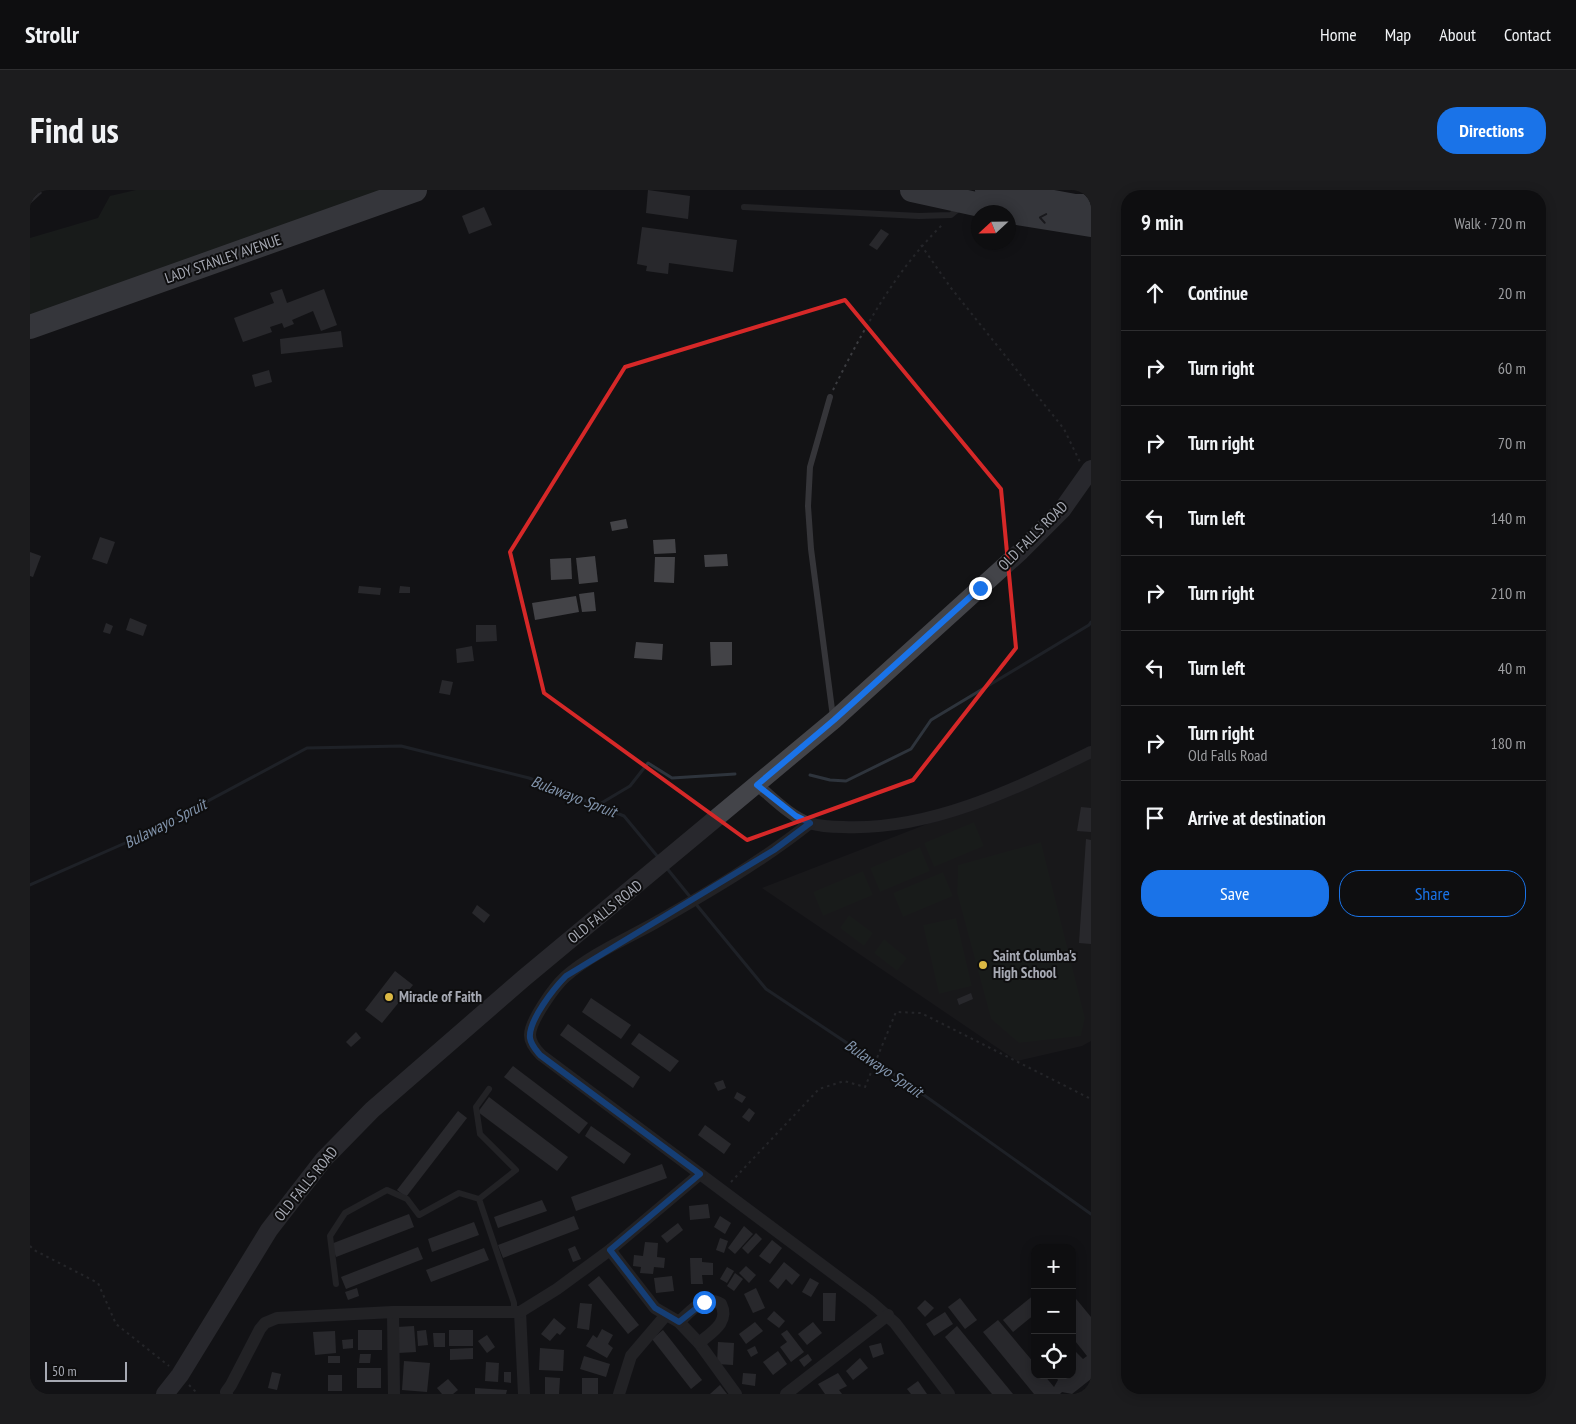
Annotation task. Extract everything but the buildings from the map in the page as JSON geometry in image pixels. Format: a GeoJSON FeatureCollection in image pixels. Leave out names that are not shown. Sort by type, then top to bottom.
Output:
{"type":"FeatureCollection","features":[{"type":"Feature","properties":{"kind":"highway","name":"LADY STANLEY AVENUE"},"geometry":{"type":"LineString","coordinates":[[30,327],[415,190]]}},
{"type":"Feature","properties":{"kind":"highway"},"geometry":{"type":"LineString","coordinates":[[912,190],[959,209],[1087,215]]}},
{"type":"Feature","properties":{"kind":"highway"},"geometry":{"type":"LineString","coordinates":[[987,190],[1087,215]]}},
{"type":"Feature","properties":{"kind":"street","name":"OLD FALLS ROAD"},"geometry":{"type":"LineString","coordinates":[[165,1394],[180,1375],[233,1284],[269,1230],[324,1159],[372,1110],[524,978],[688,844],[834,720],[1021,551],[1062,510],[1089,473]]}},
{"type":"Feature","properties":{"kind":"street"},"geometry":{"type":"LineString","coordinates":[[757,785],[796,816],[810,823],[837,827],[877,827],[937,815],[1006,790],[1091,752]]}},
{"type":"Feature","properties":{"kind":"street"},"geometry":{"type":"LineString","coordinates":[[810,823],[774,850],[714,888],[602,952],[566,976],[546,1000],[530,1030],[530,1036],[534,1048],[540,1055],[888,1315],[949,1394]]}},
{"type":"Feature","properties":{"kind":"street"},"geometry":{"type":"LineString","coordinates":[[225,1393],[232,1385],[260,1329],[277,1318],[393,1312],[517,1312],[557,1289],[610,1250],[700,1174]]}},
{"type":"Feature","properties":{"kind":"street"},"geometry":{"type":"LineString","coordinates":[[610,1250],[648,1300],[666,1315],[679,1322],[700,1343],[736,1394]]}},
{"type":"Feature","properties":{"kind":"street"},"geometry":{"type":"LineString","coordinates":[[679,1322],[704,1302],[710,1300],[721,1304],[724,1311],[724,1319],[700,1343]]}},
{"type":"Feature","properties":{"kind":"street"},"geometry":{"type":"LineString","coordinates":[[393,1312],[394,1394]]}},
{"type":"Feature","properties":{"kind":"street"},"geometry":{"type":"LineString","coordinates":[[517,1312],[524,1394]]}},
{"type":"Feature","properties":{"kind":"street"},"geometry":{"type":"LineString","coordinates":[[618,1394],[631,1356],[666,1315]]}},
{"type":"Feature","properties":{"kind":"street"},"geometry":{"type":"LineString","coordinates":[[786,1394],[888,1315]]}},
{"type":"Feature","properties":{"kind":"lane"},"geometry":{"type":"LineString","coordinates":[[744,207],[919,216],[959,209]]}},
{"type":"Feature","properties":{"kind":"lane"},"geometry":{"type":"LineString","coordinates":[[830,397],[810,467],[808,506],[811,549],[834,720]]}},
{"type":"Feature","properties":{"kind":"lane"},"geometry":{"type":"LineString","coordinates":[[479,1198],[516,1170],[480,1134],[476,1106],[489,1089]]}},
{"type":"Feature","properties":{"kind":"lane"},"geometry":{"type":"LineString","coordinates":[[336,1284],[330,1236],[345,1213],[387,1190],[407,1198],[419,1215],[459,1193],[479,1198]]}},
{"type":"Feature","properties":{"kind":"lane"},"geometry":{"type":"LineString","coordinates":[[479,1198],[517,1312]]}},
{"type":"Feature","properties":{"kind":"path"},"geometry":{"type":"LineString","coordinates":[[830,397],[858,340],[891,285],[921,245],[959,209]]}},
{"type":"Feature","properties":{"kind":"path"},"geometry":{"type":"LineString","coordinates":[[921,245],[951,288],[1064,429],[1089,473]]}},
{"type":"Feature","properties":{"kind":"path"},"geometry":{"type":"LineString","coordinates":[[723,1191],[819,1089],[844,1081],[865,1087],[896,1012],[921,1012],[1091,1098]]}},
{"type":"Feature","properties":{"kind":"path"},"geometry":{"type":"LineString","coordinates":[[30,1246],[34,1250],[98,1283],[116,1324],[180,1375],[198,1394]]}},
{"type":"Feature","properties":{"kind":"highlighted area"},"geometry":{"type":"Polygon","coordinates":[[[845,300],[1001,489],[1016,648],[913,780],[747,840],[544,693],[510,552],[625,367],[845,300]]]}},
{"type":"Feature","properties":{"kind":"shaded area"},"geometry":{"type":"Polygon","coordinates":[[[136,190],[395,190],[30,318],[30,238],[98,218],[110,196],[136,190]]]}},
{"type":"Feature","properties":{"kind":"shaded area","name":"Saint Columba's High School"},"geometry":{"type":"Polygon","coordinates":[[[1091,755],[1091,1041],[1082,1046],[1017,1061],[762,888],[984,802],[1091,755]]]}},
{"type":"Feature","properties":{"kind":"shaded area"},"geometry":{"type":"Polygon","coordinates":[[[974,822],[984,846],[934,867],[924,843],[974,822]]]}},
{"type":"Feature","properties":{"kind":"shaded area"},"geometry":{"type":"Polygon","coordinates":[[[1041,842],[1085,1018],[1081,1036],[1019,1043],[991,1019],[957,893],[958,865],[1041,842]]]}},
{"type":"Feature","properties":{"kind":"shaded area"},"geometry":{"type":"Polygon","coordinates":[[[920,847],[930,871],[880,892],[870,868],[920,847]]]}},
{"type":"Feature","properties":{"kind":"shaded area"},"geometry":{"type":"Polygon","coordinates":[[[863,871],[873,895],[823,916],[813,892],[863,871]]]}},
{"type":"Feature","properties":{"kind":"shaded area"},"geometry":{"type":"Polygon","coordinates":[[[943,872],[953,896],[903,917],[893,893],[943,872]]]}},
{"type":"Feature","properties":{"kind":"shaded area"},"geometry":{"type":"Polygon","coordinates":[[[849,915],[873,933],[864,946],[840,928],[849,915]]]}},
{"type":"Feature","properties":{"kind":"shaded area"},"geometry":{"type":"Polygon","coordinates":[[[956,918],[972,986],[939,994],[923,925],[956,918]]]}},
{"type":"Feature","properties":{"kind":"shaded area"},"geometry":{"type":"Polygon","coordinates":[[[884,939],[907,958],[897,971],[874,953],[884,939]]]}},
{"type":"Feature","properties":{"kind":"waterway"},"geometry":{"type":"LineString","coordinates":[[810,775],[830,780],[846,781],[911,749],[931,720],[1089,625],[1091,622]]}},
{"type":"Feature","properties":{"kind":"waterway","name":"Bulawayo Spruit"},"geometry":{"type":"LineString","coordinates":[[30,885],[148,833],[307,748],[401,746],[529,778],[624,816],[658,857]]}},
{"type":"Feature","properties":{"kind":"waterway"},"geometry":{"type":"LineString","coordinates":[[598,805],[630,786],[648,763],[672,778],[735,774]]}},
{"type":"Feature","properties":{"kind":"waterway","name":"Bulawayo Spruit"},"geometry":{"type":"LineString","coordinates":[[665,866],[691,898]]}},
{"type":"Feature","properties":{"kind":"waterway","name":"Bulawayo Spruit"},"geometry":{"type":"LineString","coordinates":[[695,903],[766,989],[907,1083],[1091,1214]]}},
{"type":"Feature","properties":{"kind":"place","name":"Saint Columba's High School"},"geometry":{"type":"Point","coordinates":[983,965]}},
{"type":"Feature","properties":{"kind":"place","name":"Miracle of Faith"},"geometry":{"type":"Point","coordinates":[389,997]}},
{"type":"Feature","properties":{"kind":"route"},"geometry":{"type":"LineString","coordinates":[[704,1302],[699,1304],[679,1322],[666,1315],[655,1308],[648,1300],[610,1250],[700,1174],[540,1055],[531,1041],[530,1030],[546,1000],[566,976],[602,952],[714,888],[774,850],[810,823],[796,816],[757,785],[834,720],[934,627],[980,588]]}}]}
